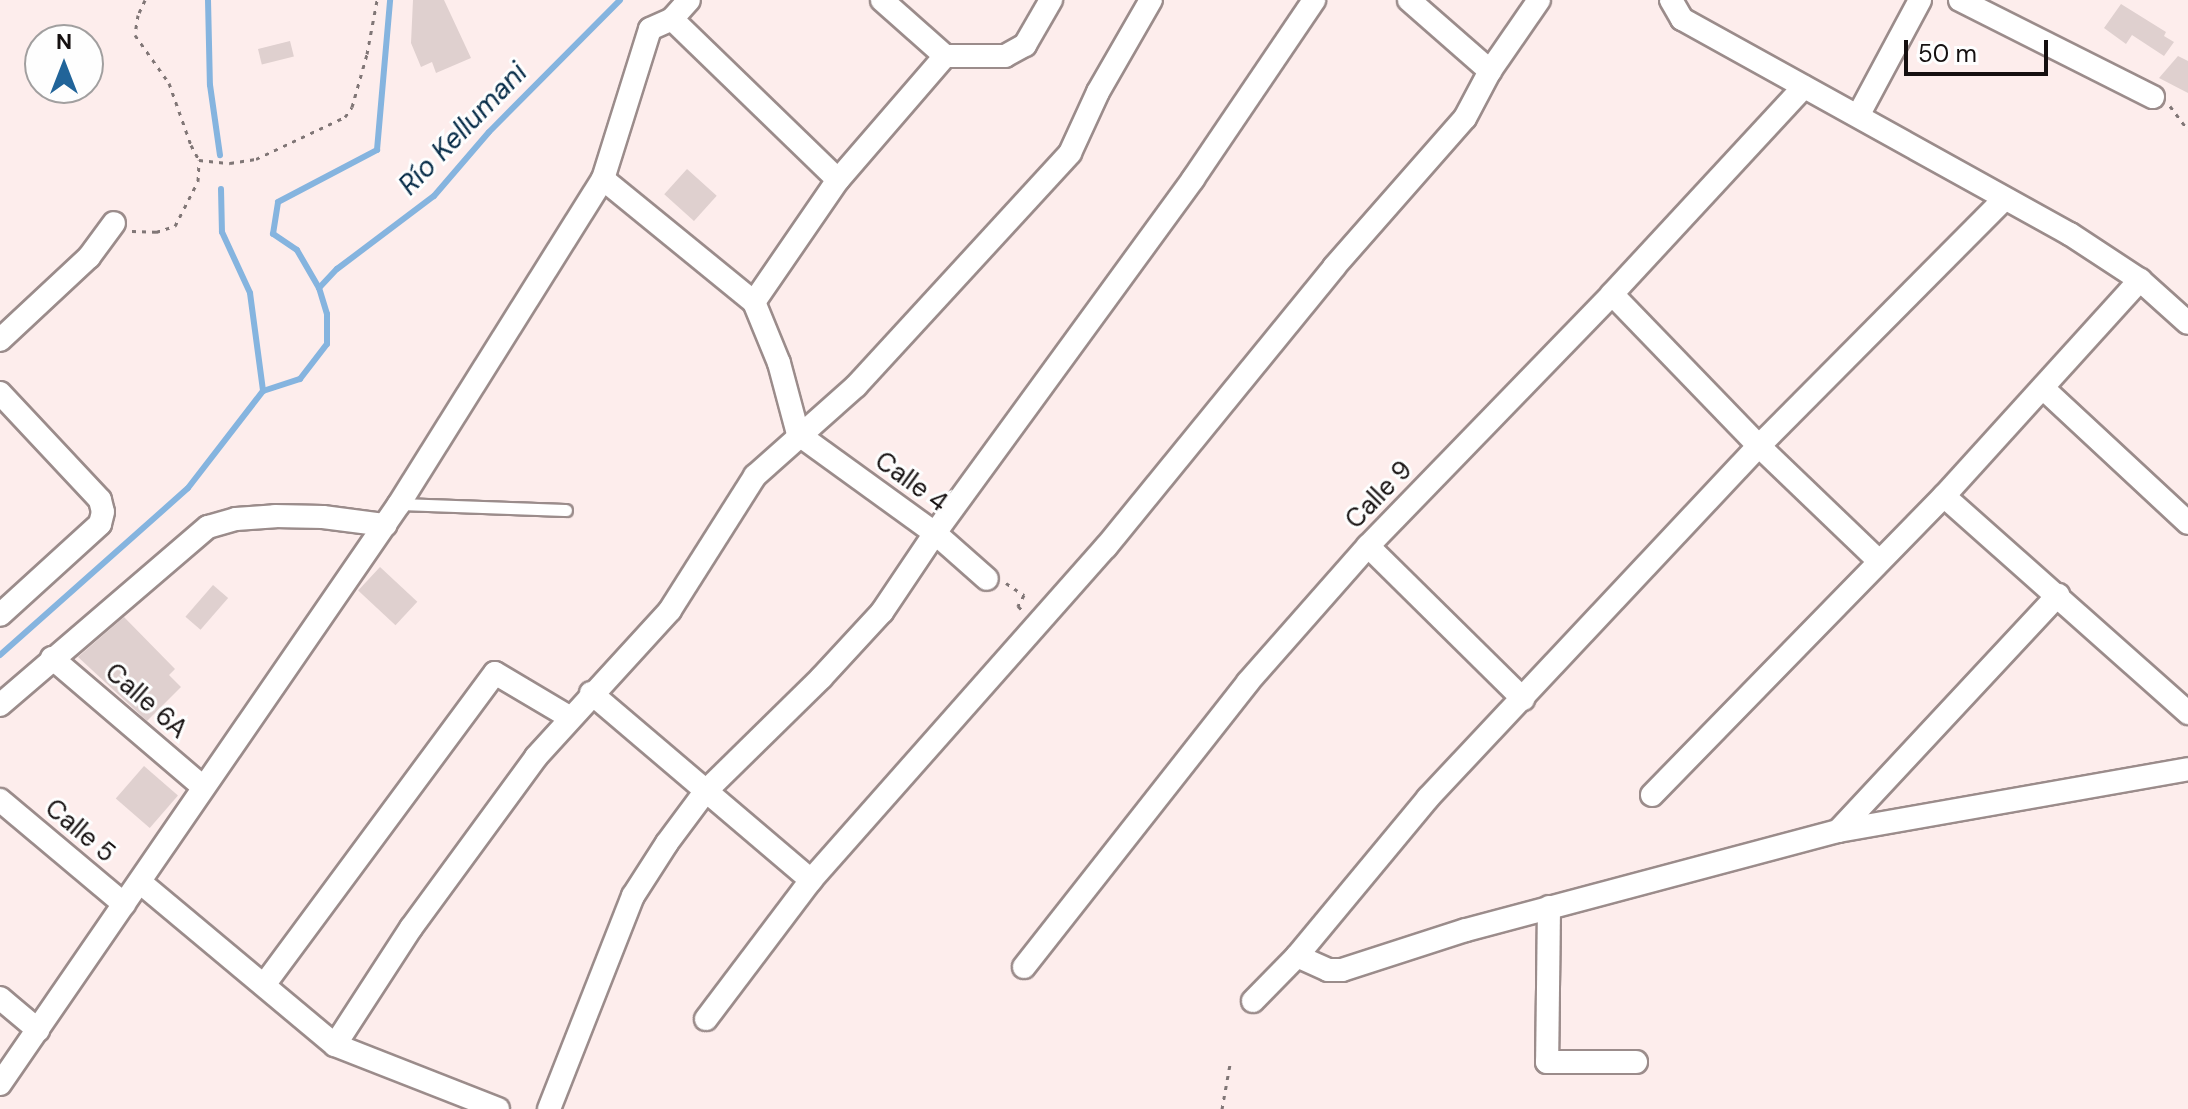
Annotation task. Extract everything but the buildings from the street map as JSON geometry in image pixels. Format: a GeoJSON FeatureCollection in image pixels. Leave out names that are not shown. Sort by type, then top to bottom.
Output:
{"type":"FeatureCollection","features":[{"type":"Feature","properties":{"kind":"street"},"geometry":{"type":"LineString","coordinates":[[0,1084],[399,504],[603,179],[650,29],[672,19],[689,0]]}},
{"type":"Feature","properties":{"kind":"street"},"geometry":{"type":"LineString","coordinates":[[882,0],[945,56],[1005,56],[1025,45],[1051,0]]}},
{"type":"Feature","properties":{"kind":"street"},"geometry":{"type":"LineString","coordinates":[[335,1045],[420,916],[569,717],[670,610],[755,476],[798,434],[856,386],[1070,153],[1098,92],[1151,0]]}},
{"type":"Feature","properties":{"kind":"street"},"geometry":{"type":"LineString","coordinates":[[549,1109],[633,896],[705,792],[821,678],[882,612],[935,533],[1193,179],[1314,0]]}},
{"type":"Feature","properties":{"kind":"street"},"geometry":{"type":"LineString","coordinates":[[1409,0],[1490,71]]}},
{"type":"Feature","properties":{"kind":"street"},"geometry":{"type":"LineString","coordinates":[[706,1019],[811,880],[1106,547],[1334,267],[1465,118],[1490,71],[1539,0]]}},
{"type":"Feature","properties":{"kind":"street"},"geometry":{"type":"LineString","coordinates":[[1671,0],[1682,19],[1859,114],[2070,234],[2140,280],[2188,323]]}},
{"type":"Feature","properties":{"kind":"street"},"geometry":{"type":"LineString","coordinates":[[1859,114],[1920,0]]}},
{"type":"Feature","properties":{"kind":"street"},"geometry":{"type":"LineString","coordinates":[[1960,0],[2153,97]]}},
{"type":"Feature","properties":{"kind":"street"},"geometry":{"type":"LineString","coordinates":[[672,19],[838,180]]}},
{"type":"Feature","properties":{"kind":"street"},"geometry":{"type":"LineString","coordinates":[[754,302],[838,180],[945,56]]}},
{"type":"Feature","properties":{"kind":"street","name":"Calle 9"},"geometry":{"type":"LineString","coordinates":[[1024,967],[1248,682],[1368,546],[1612,294],[1804,87]]}},
{"type":"Feature","properties":{"kind":"street"},"geometry":{"type":"LineString","coordinates":[[603,179],[754,302],[779,363],[798,434]]}},
{"type":"Feature","properties":{"kind":"street"},"geometry":{"type":"LineString","coordinates":[[1253,1001],[1297,956],[1428,798],[1759,446],[2004,199]]}},
{"type":"Feature","properties":{"kind":"street"},"geometry":{"type":"LineString","coordinates":[[0,340],[89,257],[114,223]]}},
{"type":"Feature","properties":{"kind":"street"},"geometry":{"type":"LineString","coordinates":[[1652,795],[1878,560],[1944,496],[2140,280]]}},
{"type":"Feature","properties":{"kind":"street"},"geometry":{"type":"LineString","coordinates":[[1612,294],[1759,446],[1878,560]]}},
{"type":"Feature","properties":{"kind":"street"},"geometry":{"type":"LineString","coordinates":[[2044,389],[2188,523]]}},
{"type":"Feature","properties":{"kind":"street"},"geometry":{"type":"LineString","coordinates":[[0,393],[100,500],[103,512],[100,524],[2,609]]}},
{"type":"Feature","properties":{"kind":"street","name":"Calle 4"},"geometry":{"type":"LineString","coordinates":[[798,434],[935,533],[987,579]]}},
{"type":"Feature","properties":{"kind":"street"},"geometry":{"type":"LineString","coordinates":[[1944,496],[2188,713]]}},
{"type":"Feature","properties":{"kind":"street"},"geometry":{"type":"LineString","coordinates":[[0,705],[208,527],[236,519],[275,516],[323,517],[385,525]]}},
{"type":"Feature","properties":{"kind":"street"},"geometry":{"type":"LineString","coordinates":[[1368,546],[1523,699]]}},
{"type":"Feature","properties":{"kind":"street"},"geometry":{"type":"LineString","coordinates":[[1838,831],[2058,595]]}},
{"type":"Feature","properties":{"kind":"street","name":"Calle 6A"},"geometry":{"type":"LineString","coordinates":[[52,658],[203,787]]}},
{"type":"Feature","properties":{"kind":"street"},"geometry":{"type":"LineString","coordinates":[[264,985],[495,673],[569,717]]}},
{"type":"Feature","properties":{"kind":"street"},"geometry":{"type":"LineString","coordinates":[[591,693],[811,880]]}},
{"type":"Feature","properties":{"kind":"street"},"geometry":{"type":"LineString","coordinates":[[1297,956],[1328,970],[1342,970],[1466,930],[1838,831],[2188,769]]}},
{"type":"Feature","properties":{"kind":"street","name":"Calle 5"},"geometry":{"type":"LineString","coordinates":[[0,800],[124,904]]}},
{"type":"Feature","properties":{"kind":"street"},"geometry":{"type":"LineString","coordinates":[[140,882],[335,1045],[498,1109]]}},
{"type":"Feature","properties":{"kind":"street"},"geometry":{"type":"LineString","coordinates":[[1549,907],[1547,1062],[1636,1062]]}},
{"type":"Feature","properties":{"kind":"street"},"geometry":{"type":"LineString","coordinates":[[0,998],[38,1030]]}},
{"type":"Feature","properties":{"kind":"lane"},"geometry":{"type":"LineString","coordinates":[[399,504],[566,510]]}},
{"type":"Feature","properties":{"kind":"path"},"geometry":{"type":"LineString","coordinates":[[114,223],[135,232],[156,232],[175,226],[198,181],[199,160],[169,83],[135,35],[138,15],[145,0]]}},
{"type":"Feature","properties":{"kind":"path"},"geometry":{"type":"LineString","coordinates":[[199,160],[230,163],[256,159],[345,117],[352,107],[367,54],[377,0]]}},
{"type":"Feature","properties":{"kind":"path"},"geometry":{"type":"LineString","coordinates":[[2153,97],[2176,109],[2188,130]]}},
{"type":"Feature","properties":{"kind":"path"},"geometry":{"type":"LineString","coordinates":[[987,579],[993,586],[999,578],[1024,595],[1018,606],[1037,625]]}},
{"type":"Feature","properties":{"kind":"path"},"geometry":{"type":"LineString","coordinates":[[1222,1109],[1230,1064]]}},
{"type":"Feature","properties":{"kind":"waterway"},"geometry":{"type":"LineString","coordinates":[[208,0],[210,85],[220,155]]}},
{"type":"Feature","properties":{"kind":"waterway"},"geometry":{"type":"LineString","coordinates":[[319,288],[297,250],[273,234],[278,202],[377,150],[390,0]]}},
{"type":"Feature","properties":{"kind":"waterway","name":"Río Kellumani"},"geometry":{"type":"LineString","coordinates":[[0,655],[188,488],[263,391],[300,379],[327,344],[327,314],[319,288],[337,269],[434,196],[489,132],[620,0]]}},
{"type":"Feature","properties":{"kind":"waterway"},"geometry":{"type":"LineString","coordinates":[[221,189],[222,232],[250,293],[263,391]]}}]}
